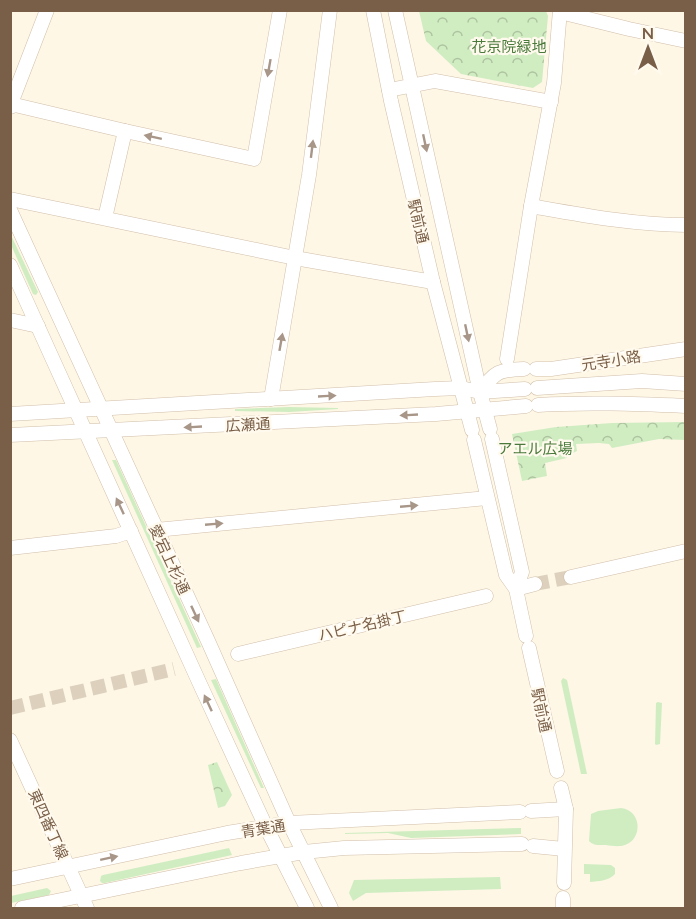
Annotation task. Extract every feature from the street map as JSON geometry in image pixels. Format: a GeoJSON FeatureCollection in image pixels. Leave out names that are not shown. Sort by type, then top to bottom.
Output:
{"type":"FeatureCollection","features":[{"type":"Feature","properties":{"kind":"street"},"geometry":{"type":"LineString","coordinates":[[47,10],[10,106],[15,105],[254,159],[280,10]]}},
{"type":"Feature","properties":{"kind":"street"},"geometry":{"type":"LineString","coordinates":[[271,399],[310,168],[330,10]]}},
{"type":"Feature","properties":{"kind":"street","name":"駅前通"},"geometry":{"type":"LineString","coordinates":[[373,10],[433,282],[462,388],[506,575],[516,589],[556,771]]}},
{"type":"Feature","properties":{"kind":"street","name":"駅前通"},"geometry":{"type":"LineString","coordinates":[[395,10],[522,572],[516,589]]}},
{"type":"Feature","properties":{"kind":"street"},"geometry":{"type":"LineString","coordinates":[[480,392],[494,375],[507,365],[531,206],[555,76],[560,11],[629,30],[686,41]]}},
{"type":"Feature","properties":{"kind":"street"},"geometry":{"type":"LineString","coordinates":[[389,90],[435,81],[551,102]]}},
{"type":"Feature","properties":{"kind":"street"},"geometry":{"type":"LineString","coordinates":[[105,219],[125,131]]}},
{"type":"Feature","properties":{"kind":"street"},"geometry":{"type":"LineString","coordinates":[[10,199],[295,258],[433,282]]}},
{"type":"Feature","properties":{"kind":"street"},"geometry":{"type":"LineString","coordinates":[[531,206],[650,224],[686,225]]}},
{"type":"Feature","properties":{"kind":"street","name":"愛宕上杉通"},"geometry":{"type":"LineString","coordinates":[[10,210],[289,823],[331,909]]}},
{"type":"Feature","properties":{"kind":"street","name":"愛宕上杉通"},"geometry":{"type":"LineString","coordinates":[[10,265],[204,693],[266,826],[308,909]]}},
{"type":"Feature","properties":{"kind":"street"},"geometry":{"type":"LineString","coordinates":[[10,320],[38,326]]}},
{"type":"Feature","properties":{"kind":"street","name":"元寺小路"},"geometry":{"type":"LineString","coordinates":[[507,365],[530,369],[551,369],[686,349]]}},
{"type":"Feature","properties":{"kind":"street","name":"広瀬通"},"geometry":{"type":"LineString","coordinates":[[10,414],[462,388],[480,392],[642,381],[686,384]]}},
{"type":"Feature","properties":{"kind":"street","name":"広瀬通"},"geometry":{"type":"LineString","coordinates":[[10,435],[414,415],[572,403],[686,406]]}},
{"type":"Feature","properties":{"kind":"street"},"geometry":{"type":"LineString","coordinates":[[156,530],[487,498]]}},
{"type":"Feature","properties":{"kind":"street"},"geometry":{"type":"LineString","coordinates":[[10,548],[116,536],[131,531]]}},
{"type":"Feature","properties":{"kind":"street"},"geometry":{"type":"LineString","coordinates":[[571,577],[686,551]]}},
{"type":"Feature","properties":{"kind":"street"},"geometry":{"type":"LineString","coordinates":[[516,589],[535,584]]}},
{"type":"Feature","properties":{"kind":"street","name":"ハピナ名掛丁"},"geometry":{"type":"LineString","coordinates":[[238,654],[486,596]]}},
{"type":"Feature","properties":{"kind":"street","name":"東四番丁線"},"geometry":{"type":"LineString","coordinates":[[10,740],[87,909]]}},
{"type":"Feature","properties":{"kind":"street"},"geometry":{"type":"LineString","coordinates":[[561,788],[566,809],[564,883]]}},
{"type":"Feature","properties":{"kind":"street","name":"青葉通"},"geometry":{"type":"LineString","coordinates":[[10,879],[289,823],[566,809]]}},
{"type":"Feature","properties":{"kind":"street","name":"青葉通"},"geometry":{"type":"LineString","coordinates":[[22,909],[80,895],[303,852],[344,848],[527,845],[564,849]]}},
{"type":"Feature","properties":{"kind":"green space","name":"花京院緑地"},"geometry":{"type":"Polygon","coordinates":[[[419,11],[546,11],[548,16],[542,82],[533,88],[461,74],[426,41],[419,11]]]}},
{"type":"Feature","properties":{"kind":"green space"},"geometry":{"type":"Polygon","coordinates":[[[10,233],[38,292],[36,295],[33,294],[11,245],[10,233]]]}},
{"type":"Feature","properties":{"kind":"green space"},"geometry":{"type":"Polygon","coordinates":[[[289,407],[338,409],[290,412],[235,411],[235,409],[289,407]]]}},
{"type":"Feature","properties":{"kind":"green space","name":"アエル広場"},"geometry":{"type":"Polygon","coordinates":[[[685,422],[685,440],[659,439],[612,448],[609,444],[576,444],[577,451],[567,458],[545,463],[547,476],[522,481],[512,434],[556,427],[612,423],[685,422]]]}},
{"type":"Feature","properties":{"kind":"green space"},"geometry":{"type":"Polygon","coordinates":[[[112,460],[116,460],[201,647],[197,648],[112,460]]]}},
{"type":"Feature","properties":{"kind":"green space"},"geometry":{"type":"Polygon","coordinates":[[[563,678],[567,680],[587,774],[581,774],[561,681],[563,678]]]}},
{"type":"Feature","properties":{"kind":"green space"},"geometry":{"type":"Polygon","coordinates":[[[216,679],[264,788],[261,788],[211,680],[216,679]]]}},
{"type":"Feature","properties":{"kind":"green space"},"geometry":{"type":"Polygon","coordinates":[[[656,703],[662,703],[660,744],[656,745],[656,703]]]}},
{"type":"Feature","properties":{"kind":"green space"},"geometry":{"type":"Polygon","coordinates":[[[217,762],[232,795],[225,806],[218,808],[208,765],[217,762]]]}},
{"type":"Feature","properties":{"kind":"green space"},"geometry":{"type":"Polygon","coordinates":[[[621,808],[633,814],[636,820],[638,826],[635,838],[623,846],[597,845],[589,841],[591,814],[621,808]]]}},
{"type":"Feature","properties":{"kind":"green space"},"geometry":{"type":"Polygon","coordinates":[[[521,828],[521,834],[411,838],[388,833],[345,834],[345,833],[521,828]]]}},
{"type":"Feature","properties":{"kind":"green space"},"geometry":{"type":"Polygon","coordinates":[[[229,848],[232,855],[105,883],[100,881],[103,875],[229,848]]]}},
{"type":"Feature","properties":{"kind":"green space"},"geometry":{"type":"Polygon","coordinates":[[[584,864],[611,865],[615,868],[615,874],[607,879],[590,882],[590,874],[584,874],[584,864]]]}},
{"type":"Feature","properties":{"kind":"green space"},"geometry":{"type":"Polygon","coordinates":[[[500,877],[501,889],[366,893],[353,901],[349,893],[354,880],[500,877]]]}},
{"type":"Feature","properties":{"kind":"green space"},"geometry":{"type":"Polygon","coordinates":[[[47,888],[51,891],[49,895],[11,903],[11,896],[47,888]]]}},
{"type":"Feature","properties":{"kind":"tunnel"},"geometry":{"type":"LineString","coordinates":[[535,584],[571,577]]}},
{"type":"Feature","properties":{"kind":"tunnel"},"geometry":{"type":"LineString","coordinates":[[10,708],[174,669]]}}]}
